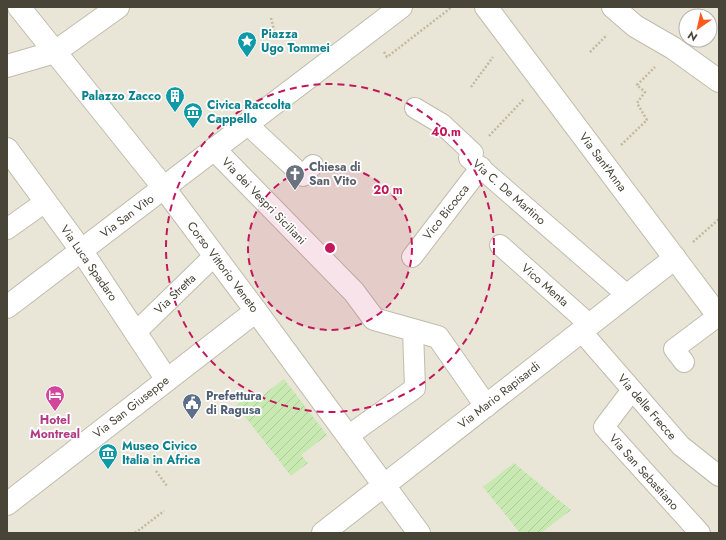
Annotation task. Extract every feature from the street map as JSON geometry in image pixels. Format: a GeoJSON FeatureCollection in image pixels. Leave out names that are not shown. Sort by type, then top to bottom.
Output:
{"type":"FeatureCollection","features":[{"type":"Feature","properties":{"kind":"street","name":"Corso Vittorio Veneto"},"geometry":{"type":"LineString","coordinates":[[19,7],[164,188],[419,533]]}},
{"type":"Feature","properties":{"kind":"street"},"geometry":{"type":"LineString","coordinates":[[7,66],[55,52],[118,7]]}},
{"type":"Feature","properties":{"kind":"street","name":"Via San Vito"},"geometry":{"type":"LineString","coordinates":[[7,307],[401,7]]}},
{"type":"Feature","properties":{"kind":"street","name":"Via Sant'Anna"},"geometry":{"type":"LineString","coordinates":[[486,7],[719,317]]}},
{"type":"Feature","properties":{"kind":"street"},"geometry":{"type":"LineString","coordinates":[[613,7],[635,26],[673,48],[719,81]]}},
{"type":"Feature","properties":{"kind":"street"},"geometry":{"type":"LineString","coordinates":[[415,108],[442,124],[477,160]]}},
{"type":"Feature","properties":{"kind":"street"},"geometry":{"type":"LineString","coordinates":[[247,124],[303,176],[313,165]]}},
{"type":"Feature","properties":{"kind":"street","name":"Via dei Vespri Siciliani"},"geometry":{"type":"LineString","coordinates":[[214,149],[354,292],[374,319],[438,337],[486,406]]}},
{"type":"Feature","properties":{"kind":"street","name":"Via Luca Spadaro"},"geometry":{"type":"LineString","coordinates":[[9,156],[81,250],[167,380]]}},
{"type":"Feature","properties":{"kind":"street","name":"Vico Bicocca"},"geometry":{"type":"LineString","coordinates":[[412,256],[477,160]]}},
{"type":"Feature","properties":{"kind":"street","name":"Via C. De Martino"},"geometry":{"type":"LineString","coordinates":[[477,160],[627,295]]}},
{"type":"Feature","properties":{"kind":"street"},"geometry":{"type":"LineString","coordinates":[[7,229],[45,202]]}},
{"type":"Feature","properties":{"kind":"street","name":"Vico Menta"},"geometry":{"type":"LineString","coordinates":[[500,245],[585,328]]}},
{"type":"Feature","properties":{"kind":"street","name":"Via Stretta"},"geometry":{"type":"LineString","coordinates":[[136,332],[214,256]]}},
{"type":"Feature","properties":{"kind":"street","name":"Via Mario Rapisardi"},"geometry":{"type":"LineString","coordinates":[[323,533],[675,258]]}},
{"type":"Feature","properties":{"kind":"street","name":"Via San Giuseppe"},"geometry":{"type":"LineString","coordinates":[[7,504],[256,311]]}},
{"type":"Feature","properties":{"kind":"street"},"geometry":{"type":"LineString","coordinates":[[684,362],[674,349],[719,317]]}},
{"type":"Feature","properties":{"kind":"street","name":"Via delle Frecce"},"geometry":{"type":"LineString","coordinates":[[585,328],[632,390],[681,446],[719,476]]}},
{"type":"Feature","properties":{"kind":"street"},"geometry":{"type":"LineString","coordinates":[[348,436],[415,388],[414,330]]}},
{"type":"Feature","properties":{"kind":"street","name":"Via San Sebastiano"},"geometry":{"type":"LineString","coordinates":[[632,390],[604,426],[700,533]]}},
{"type":"Feature","properties":{"kind":"path"},"geometry":{"type":"LineString","coordinates":[[271,18],[277,41]]}},
{"type":"Feature","properties":{"kind":"path"},"geometry":{"type":"LineString","coordinates":[[471,87],[508,37]]}},
{"type":"Feature","properties":{"kind":"path"},"geometry":{"type":"LineString","coordinates":[[603,162],[647,120],[637,103],[645,92],[637,85],[673,48]]}},
{"type":"Feature","properties":{"kind":"path","name":"Via C. De Martino"},"geometry":{"type":"LineString","coordinates":[[477,160],[541,81]]}},
{"type":"Feature","properties":{"kind":"path"},"geometry":{"type":"LineString","coordinates":[[675,258],[719,219]]}},
{"type":"Feature","properties":{"kind":"path"},"geometry":{"type":"LineString","coordinates":[[156,471],[167,486]]}},
{"type":"Feature","properties":{"kind":"path"},"geometry":{"type":"LineString","coordinates":[[135,533],[164,511]]}},
{"type":"Feature","properties":{"kind":"shaded area"},"geometry":{"type":"Polygon","coordinates":[[[7,7],[719,7],[719,533],[7,533],[7,7]]]}},
{"type":"Feature","properties":{"kind":"green space"},"geometry":{"type":"Polygon","coordinates":[[[284,379],[327,435],[301,455],[308,463],[291,476],[236,405],[253,392],[258,399],[284,379]]]}},
{"type":"Feature","properties":{"kind":"green space"},"geometry":{"type":"Polygon","coordinates":[[[514,463],[571,510],[541,533],[520,533],[483,487],[514,463]]]}},
{"type":"Feature","properties":{"kind":"place","name":"Piazza Ugo Tommei"},"geometry":{"type":"Point","coordinates":[247,58]}},
{"type":"Feature","properties":{"kind":"place","name":"Palazzo Zacco"},"geometry":{"type":"Point","coordinates":[175,113]}},
{"type":"Feature","properties":{"kind":"place","name":"Civica Raccolta Cappello"},"geometry":{"type":"Point","coordinates":[193,129]}},
{"type":"Feature","properties":{"kind":"place","name":"Chiesa di San Vito"},"geometry":{"type":"Point","coordinates":[295,191]}},
{"type":"Feature","properties":{"kind":"place","name":"Hotel Montreal"},"geometry":{"type":"Point","coordinates":[55,412]}},
{"type":"Feature","properties":{"kind":"place","name":"Prefettura di Ragusa"},"geometry":{"type":"Point","coordinates":[192,420]}},
{"type":"Feature","properties":{"kind":"place","name":"Museo Civico Italia in Africa"},"geometry":{"type":"Point","coordinates":[108,470]}}]}
